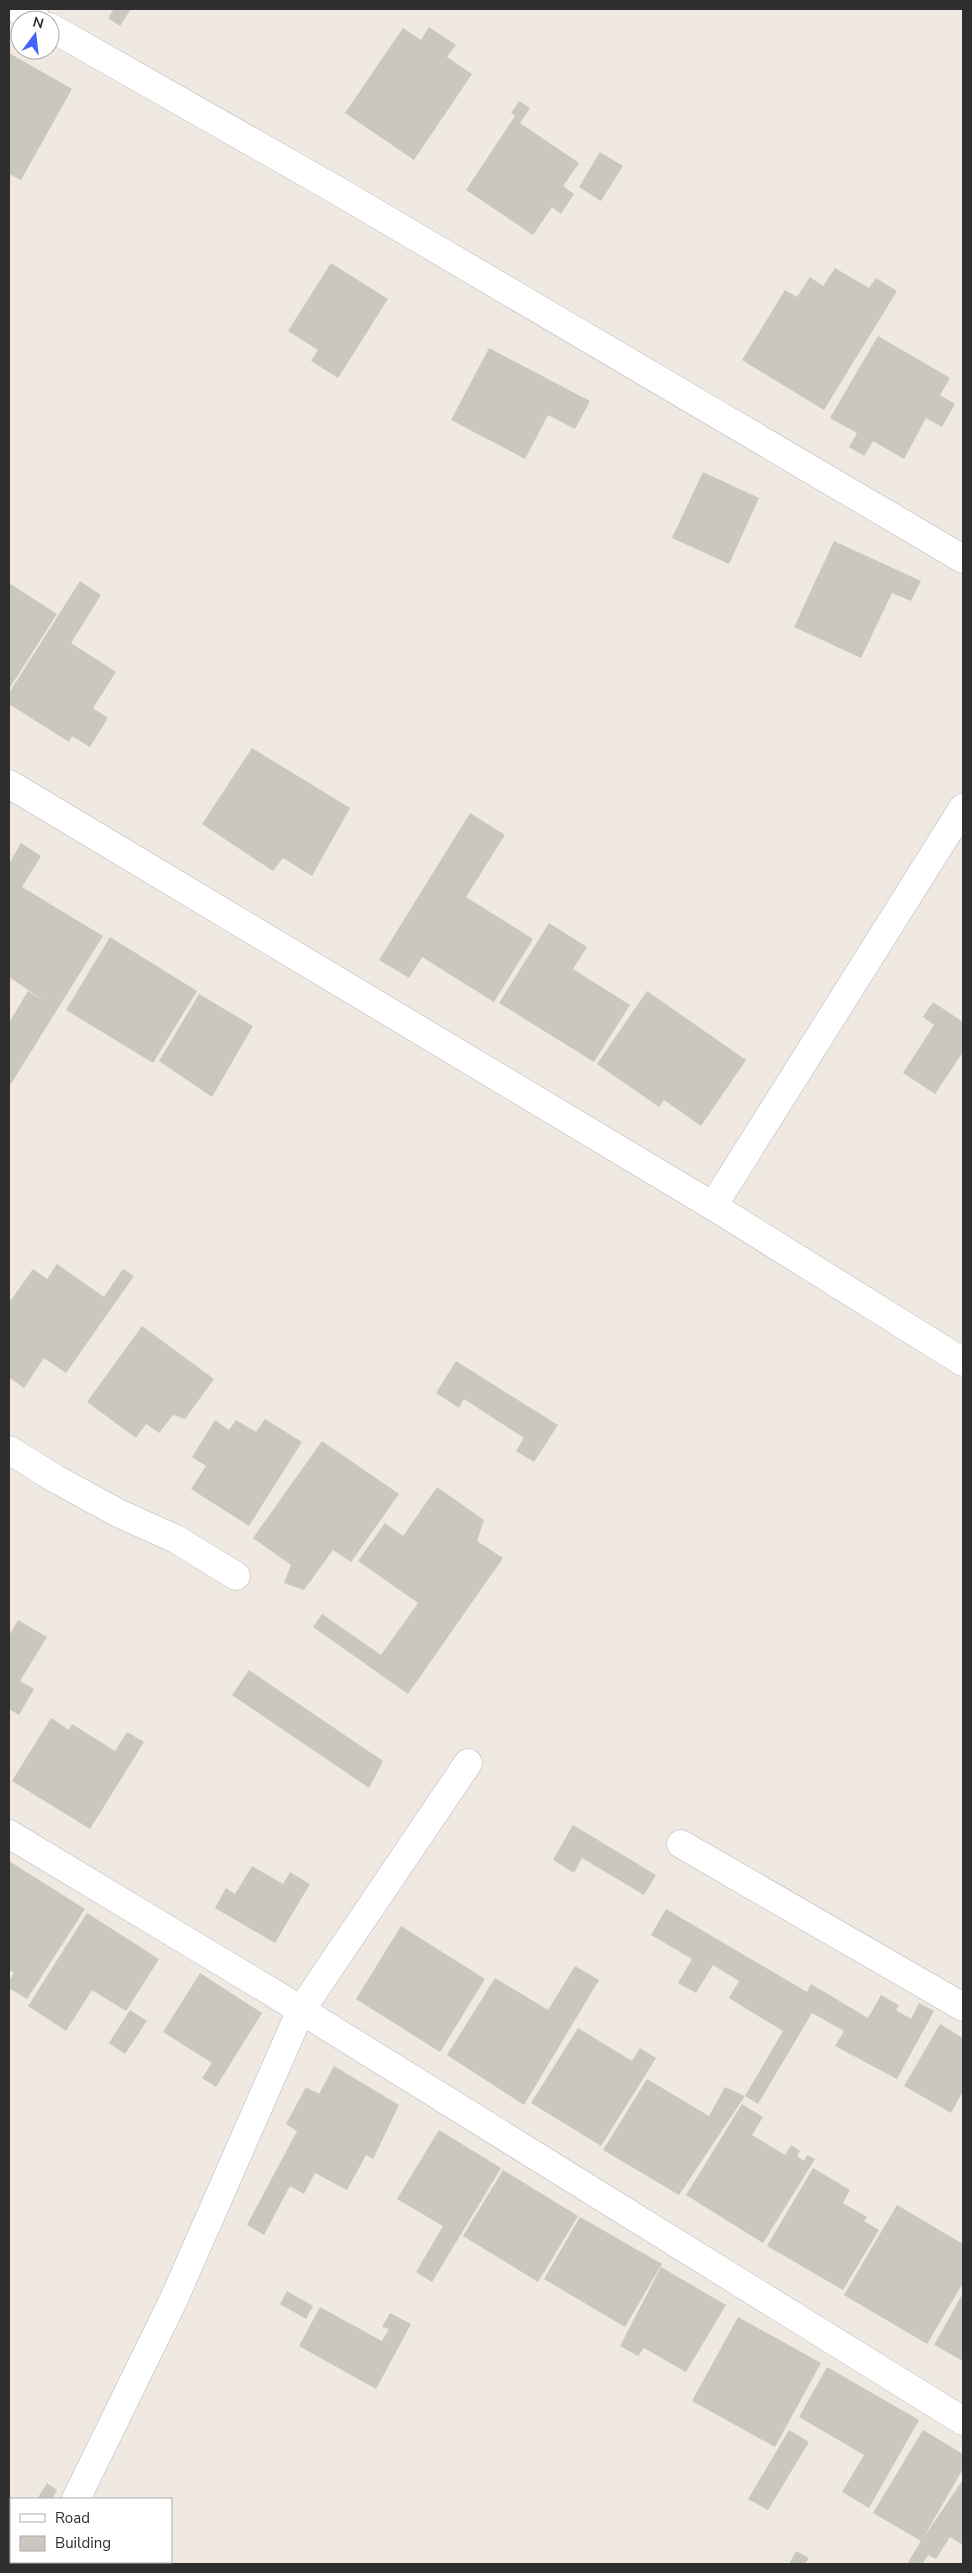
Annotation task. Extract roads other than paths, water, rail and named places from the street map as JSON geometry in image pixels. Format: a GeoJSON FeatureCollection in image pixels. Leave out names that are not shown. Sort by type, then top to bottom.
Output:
{"type":"FeatureCollection","features":[{"type":"Feature","properties":{"kind":"street"},"geometry":{"type":"LineString","coordinates":[[60,33],[338,191],[963,559]]}},
{"type":"Feature","properties":{"kind":"street"},"geometry":{"type":"LineString","coordinates":[[9,784],[713,1206],[963,1362]]}},
{"type":"Feature","properties":{"kind":"street"},"geometry":{"type":"LineString","coordinates":[[713,1206],[963,808]]}},
{"type":"Feature","properties":{"kind":"street"},"geometry":{"type":"LineString","coordinates":[[9,1450],[56,1479],[118,1513],[176,1539],[236,1576]]}},
{"type":"Feature","properties":{"kind":"street"},"geometry":{"type":"LineString","coordinates":[[76,2498],[173,2301],[301,2010],[468,1763]]}},
{"type":"Feature","properties":{"kind":"street"},"geometry":{"type":"LineString","coordinates":[[9,1834],[301,2010],[963,2421]]}},
{"type":"Feature","properties":{"kind":"street"},"geometry":{"type":"LineString","coordinates":[[681,1844],[963,2007]]}}]}
